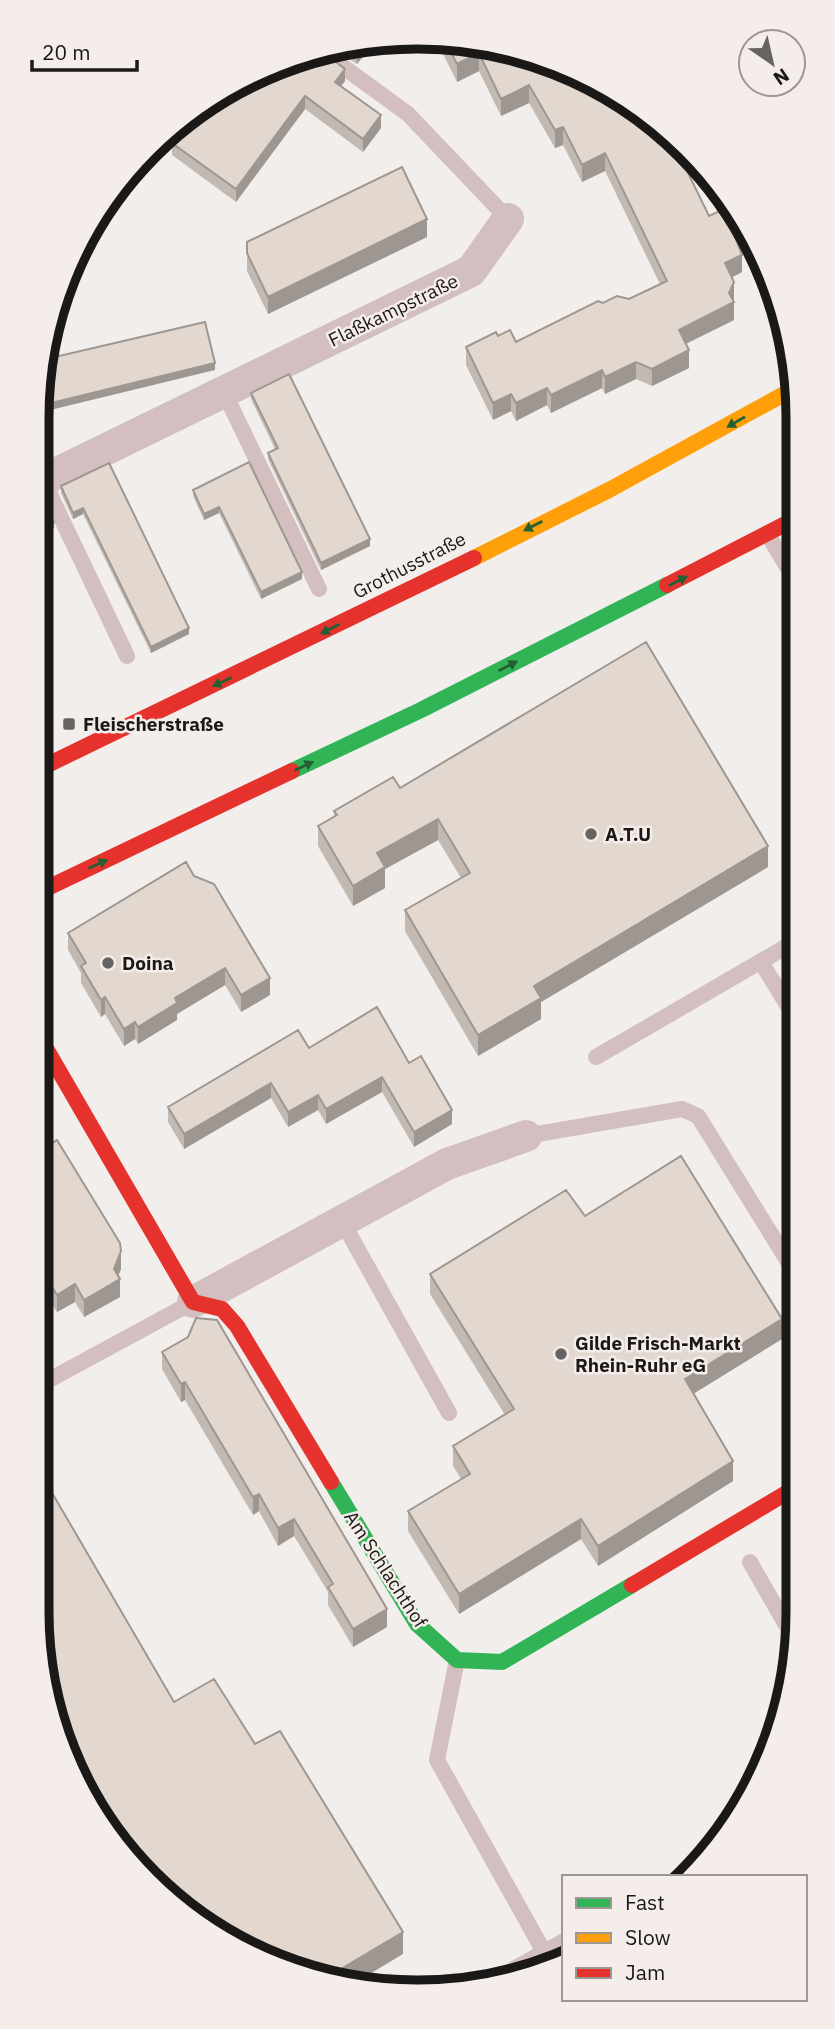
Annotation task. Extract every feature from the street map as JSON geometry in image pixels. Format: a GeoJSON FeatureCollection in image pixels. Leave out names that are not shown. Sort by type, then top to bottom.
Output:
{"type":"FeatureCollection","features":[{"type":"Feature","properties":{"kind":"main road","name":"Grothusstraße"},"geometry":{"type":"LineString","coordinates":[[49,764],[321,634],[714,435],[785,394]]}},
{"type":"Feature","properties":{"kind":"main road"},"geometry":{"type":"LineString","coordinates":[[49,887],[421,710],[786,525]]}},
{"type":"Feature","properties":{"kind":"main road"},"geometry":{"type":"LineString","coordinates":[[49,1054],[193,1302]]}},
{"type":"Feature","properties":{"kind":"main road","name":"Am Schlachthof"},"geometry":{"type":"LineString","coordinates":[[193,1302],[222,1309],[237,1326],[417,1624],[457,1660]]}},
{"type":"Feature","properties":{"kind":"main road"},"geometry":{"type":"LineString","coordinates":[[457,1660],[502,1662],[786,1493]]}},
{"type":"Feature","properties":{"kind":"street","name":"Flaßkampstraße"},"geometry":{"type":"LineString","coordinates":[[49,478],[471,271],[508,219]]}},
{"type":"Feature","properties":{"kind":"street"},"geometry":{"type":"LineString","coordinates":[[193,1302],[447,1164],[526,1136]]}},
{"type":"Feature","properties":{"kind":"lane","name":"Flaßkampstraße"},"geometry":{"type":"LineString","coordinates":[[333,59],[408,114],[508,219]]}},
{"type":"Feature","properties":{"kind":"lane"},"geometry":{"type":"LineString","coordinates":[[224,392],[319,589]]}},
{"type":"Feature","properties":{"kind":"lane"},"geometry":{"type":"LineString","coordinates":[[49,500],[127,656]]}},
{"type":"Feature","properties":{"kind":"lane"},"geometry":{"type":"LineString","coordinates":[[768,534],[786,563]]}},
{"type":"Feature","properties":{"kind":"lane"},"geometry":{"type":"LineString","coordinates":[[596,1056],[786,947]]}},
{"type":"Feature","properties":{"kind":"lane"},"geometry":{"type":"LineString","coordinates":[[761,962],[786,1003]]}},
{"type":"Feature","properties":{"kind":"lane"},"geometry":{"type":"LineString","coordinates":[[526,1136],[682,1109],[698,1116],[786,1258]]}},
{"type":"Feature","properties":{"kind":"lane"},"geometry":{"type":"LineString","coordinates":[[342,1221],[449,1413]]}},
{"type":"Feature","properties":{"kind":"lane"},"geometry":{"type":"LineString","coordinates":[[49,1380],[193,1302]]}},
{"type":"Feature","properties":{"kind":"lane"},"geometry":{"type":"LineString","coordinates":[[750,1562],[785,1624]]}},
{"type":"Feature","properties":{"kind":"lane"},"geometry":{"type":"LineString","coordinates":[[457,1660],[437,1760],[544,1952]]}},
{"type":"Feature","properties":{"kind":"lane"},"geometry":{"type":"LineString","coordinates":[[522,1964],[562,1942]]}},
{"type":"Feature","properties":{"kind":"green space"},"geometry":{"type":"Polygon","coordinates":[[[155,160],[136,185],[133,183],[155,160]]]}},
{"type":"Feature","properties":{"kind":"building"},"geometry":{"type":"Polygon","coordinates":[[[450,51],[477,54],[457,64],[450,51]]]}},
{"type":"Feature","properties":{"kind":"building"},"geometry":{"type":"Polygon","coordinates":[[[480,54],[559,77],[602,98],[642,125],[683,162],[709,216],[722,210],[742,255],[725,263],[734,282],[729,293],[734,302],[679,330],[689,350],[652,369],[636,362],[605,377],[602,370],[551,395],[547,388],[516,403],[511,394],[493,403],[466,347],[496,332],[498,336],[510,330],[516,342],[598,301],[603,303],[617,296],[629,299],[667,281],[605,153],[582,165],[563,127],[555,130],[529,85],[501,99],[480,54]]]}},
{"type":"Feature","properties":{"kind":"building"},"geometry":{"type":"Polygon","coordinates":[[[333,59],[345,69],[335,82],[381,115],[363,139],[305,96],[236,189],[172,143],[233,98],[276,77],[333,59]]]}},
{"type":"Feature","properties":{"kind":"building"},"geometry":{"type":"Polygon","coordinates":[[[402,167],[427,219],[268,297],[247,253],[247,242],[402,167]]]}},
{"type":"Feature","properties":{"kind":"building"},"geometry":{"type":"Polygon","coordinates":[[[205,322],[215,363],[50,403],[54,357],[205,322]]]}},
{"type":"Feature","properties":{"kind":"building"},"geometry":{"type":"Polygon","coordinates":[[[289,374],[370,539],[321,563],[268,453],[278,448],[251,393],[289,374]]]}},
{"type":"Feature","properties":{"kind":"building"},"geometry":{"type":"Polygon","coordinates":[[[249,462],[302,572],[261,592],[219,507],[204,514],[193,490],[249,462]]]}},
{"type":"Feature","properties":{"kind":"building"},"geometry":{"type":"Polygon","coordinates":[[[109,463],[189,628],[151,647],[83,508],[73,513],[61,486],[109,463]]]}},
{"type":"Feature","properties":{"kind":"building"},"geometry":{"type":"Polygon","coordinates":[[[49,511],[54,522],[49,524],[49,511]]]}},
{"type":"Feature","properties":{"kind":"building","name":"A.T.U"},"geometry":{"type":"Polygon","coordinates":[[[646,642],[768,846],[534,986],[541,998],[478,1035],[405,910],[470,873],[438,819],[377,853],[385,867],[353,886],[318,826],[337,815],[334,811],[393,777],[400,788],[646,642]]]}},
{"type":"Feature","properties":{"kind":"building"},"geometry":{"type":"Polygon","coordinates":[[[186,862],[194,876],[214,884],[270,978],[241,995],[225,968],[175,998],[177,1003],[138,1027],[135,1022],[124,1029],[105,997],[101,1000],[81,966],[86,963],[68,933],[186,862]]]}},
{"type":"Feature","properties":{"kind":"building"},"geometry":{"type":"Polygon","coordinates":[[[377,1007],[409,1063],[421,1056],[452,1110],[414,1132],[382,1077],[326,1109],[318,1095],[288,1112],[271,1083],[184,1134],[168,1107],[298,1030],[309,1048],[377,1007]]]}},
{"type":"Feature","properties":{"kind":"building"},"geometry":{"type":"Polygon","coordinates":[[[57,1140],[120,1243],[121,1251],[114,1269],[120,1279],[84,1300],[75,1284],[57,1295],[49,1282],[49,1144],[57,1140]]]}},
{"type":"Feature","properties":{"kind":"building"},"geometry":{"type":"Polygon","coordinates":[[[681,1156],[782,1319],[685,1379],[733,1461],[598,1546],[581,1519],[459,1594],[408,1511],[470,1474],[453,1446],[514,1409],[430,1274],[566,1190],[585,1216],[681,1156]]]}},
{"type":"Feature","properties":{"kind":"building"},"geometry":{"type":"Polygon","coordinates":[[[196,1318],[217,1320],[387,1609],[353,1629],[328,1587],[333,1584],[294,1519],[278,1528],[259,1494],[253,1497],[185,1382],[181,1384],[162,1352],[188,1337],[196,1318]]]}},
{"type":"Feature","properties":{"kind":"building"},"geometry":{"type":"Polygon","coordinates":[[[49,1488],[174,1702],[214,1679],[255,1744],[280,1731],[403,1932],[338,1971],[299,1960],[233,1931],[193,1904],[157,1872],[125,1836],[98,1796],[77,1753],[56,1683],[49,1611],[49,1488]]]}},
{"type":"Feature","properties":{"kind":"traffic: fast"},"geometry":{"type":"LineString","coordinates":[[292,771],[421,710],[667,585]]}},
{"type":"Feature","properties":{"kind":"traffic: fast"},"geometry":{"type":"LineString","coordinates":[[331,1482],[417,1624],[457,1660],[502,1662],[632,1585]]}},
{"type":"Feature","properties":{"kind":"traffic: slow"},"geometry":{"type":"LineString","coordinates":[[474,558],[609,490],[785,393]]}},
{"type":"Feature","properties":{"kind":"traffic: jam"},"geometry":{"type":"LineString","coordinates":[[667,585],[786,524]]}},
{"type":"Feature","properties":{"kind":"traffic: jam"},"geometry":{"type":"LineString","coordinates":[[49,764],[474,558]]}},
{"type":"Feature","properties":{"kind":"traffic: jam"},"geometry":{"type":"LineString","coordinates":[[49,887],[292,771]]}},
{"type":"Feature","properties":{"kind":"traffic: jam"},"geometry":{"type":"LineString","coordinates":[[49,1054],[193,1302],[222,1309],[237,1326],[331,1482]]}},
{"type":"Feature","properties":{"kind":"traffic: jam"},"geometry":{"type":"LineString","coordinates":[[632,1585],[786,1493]]}},
{"type":"Feature","properties":{"kind":"place","name":"Fleischerstraße"},"geometry":{"type":"Point","coordinates":[69,724]}},
{"type":"Feature","properties":{"kind":"place","name":"A.T.U"},"geometry":{"type":"Point","coordinates":[591,834]}},
{"type":"Feature","properties":{"kind":"place","name":"Doina"},"geometry":{"type":"Point","coordinates":[108,963]}},
{"type":"Feature","properties":{"kind":"place","name":"Gilde Frisch-Markt Rhein-Ruhr eG"},"geometry":{"type":"Point","coordinates":[561,1354]}}]}
